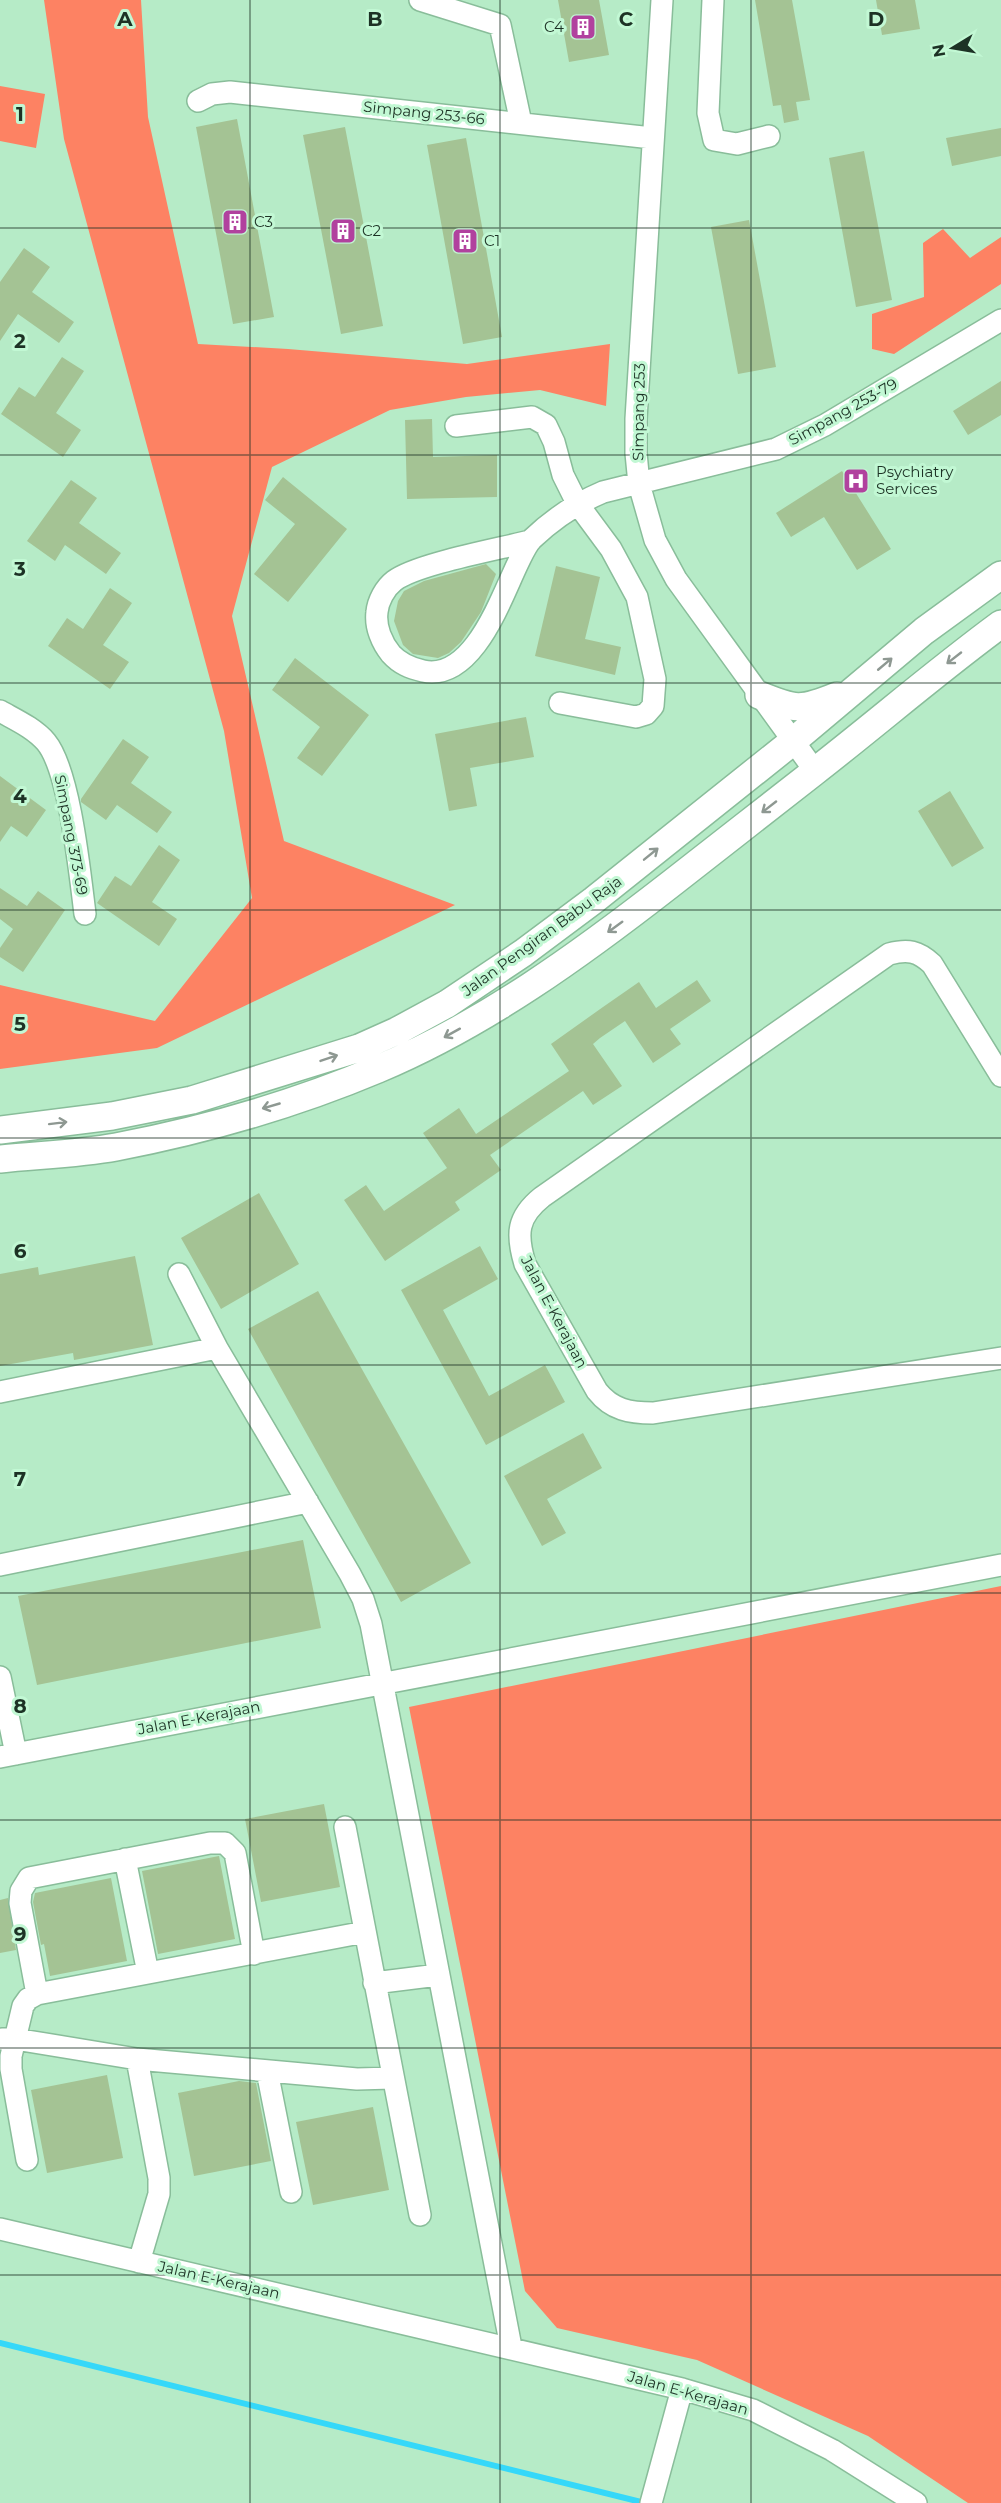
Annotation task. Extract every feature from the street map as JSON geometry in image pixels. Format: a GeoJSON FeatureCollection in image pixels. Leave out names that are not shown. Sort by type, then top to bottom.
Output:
{"type":"FeatureCollection","features":[{"type":"Feature","properties":{"kind":"main road","name":"Jalan Pengiran Babu Raja"},"geometry":{"type":"LineString","coordinates":[[0,1130],[112,1116],[192,1100],[338,1055],[397,1031],[447,1004],[523,953],[594,900],[792,742],[924,631],[1001,575]]}},
{"type":"Feature","properties":{"kind":"main road","name":"Jalan Pengiran Babu Raja"},"geometry":{"type":"LineString","coordinates":[[0,1159],[114,1147],[205,1125],[306,1097],[390,1064],[443,1038],[497,1008],[615,927],[815,771],[957,656],[1001,624]]}},
{"type":"Feature","properties":{"kind":"main road"},"geometry":{"type":"LineString","coordinates":[[759,695],[796,708],[818,704],[857,687]]}},
{"type":"Feature","properties":{"kind":"street"},"geometry":{"type":"LineString","coordinates":[[420,0],[500,25],[521,123]]}},
{"type":"Feature","properties":{"kind":"street","name":"Simpang 253"},"geometry":{"type":"LineString","coordinates":[[662,0],[636,419],[639,484],[656,540],[676,579],[815,771]]}},
{"type":"Feature","properties":{"kind":"street"},"geometry":{"type":"LineString","coordinates":[[713,0],[708,113],[714,140],[737,144],[769,136]]}},
{"type":"Feature","properties":{"kind":"street","name":"Simpang 253-66"},"geometry":{"type":"LineString","coordinates":[[198,101],[212,94],[230,92],[652,138]]}},
{"type":"Feature","properties":{"kind":"street","name":"Simpang 253-79"},"geometry":{"type":"LineString","coordinates":[[530,541],[577,503],[603,492],[776,449],[825,425],[1001,320]]}},
{"type":"Feature","properties":{"kind":"street"},"geometry":{"type":"LineString","coordinates":[[456,426],[532,417],[546,425],[554,442],[563,475],[577,503],[611,549],[636,597],[655,679],[653,706],[646,714],[636,717],[560,703]]}},
{"type":"Feature","properties":{"kind":"street"},"geometry":{"type":"LineString","coordinates":[[530,541],[479,640],[459,663],[429,672],[410,668],[396,660],[384,645],[376,613],[385,590],[394,580],[429,567],[530,541]]}},
{"type":"Feature","properties":{"kind":"street","name":"Simpang 373-69"},"geometry":{"type":"LineString","coordinates":[[0,711],[35,732],[53,752],[75,840],[86,914]]}},
{"type":"Feature","properties":{"kind":"street","name":"Jalan E-Kerajaan"},"geometry":{"type":"LineString","coordinates":[[1001,1076],[932,964],[922,954],[900,951],[883,957],[543,1197],[525,1214],[520,1233],[520,1247],[525,1264],[597,1391],[604,1401],[623,1411],[653,1413],[1001,1358]]}},
{"type":"Feature","properties":{"kind":"street"},"geometry":{"type":"LineString","coordinates":[[178,1274],[217,1348],[350,1574],[363,1599],[371,1624],[511,2347]]}},
{"type":"Feature","properties":{"kind":"street"},"geometry":{"type":"LineString","coordinates":[[0,1392],[217,1348]]}},
{"type":"Feature","properties":{"kind":"street"},"geometry":{"type":"LineString","coordinates":[[0,1565],[308,1502]]}},
{"type":"Feature","properties":{"kind":"street","name":"Jalan E-Kerajaan"},"geometry":{"type":"LineString","coordinates":[[0,1677],[8,1755],[1001,1564]]}},
{"type":"Feature","properties":{"kind":"street"},"geometry":{"type":"LineString","coordinates":[[345,1827],[420,2215]]}},
{"type":"Feature","properties":{"kind":"street"},"geometry":{"type":"LineString","coordinates":[[38,1994],[20,1903],[24,1883],[29,1878],[210,1843],[225,1843],[235,1853],[255,1954]]}},
{"type":"Feature","properties":{"kind":"street"},"geometry":{"type":"LineString","coordinates":[[125,1859],[148,1973]]}},
{"type":"Feature","properties":{"kind":"street"},"geometry":{"type":"LineString","coordinates":[[27,2160],[8,2039],[28,1999],[38,1994],[365,1932]]}},
{"type":"Feature","properties":{"kind":"street"},"geometry":{"type":"LineString","coordinates":[[374,1983],[438,1975]]}},
{"type":"Feature","properties":{"kind":"street"},"geometry":{"type":"LineString","coordinates":[[8,2039],[137,2059],[357,2079],[392,2078]]}},
{"type":"Feature","properties":{"kind":"street","name":"Jalan E-Kerajaan"},"geometry":{"type":"LineString","coordinates":[[137,2059],[159,2178],[159,2194],[139,2262]]}},
{"type":"Feature","properties":{"kind":"street"},"geometry":{"type":"LineString","coordinates":[[267,2071],[291,2192]]}},
{"type":"Feature","properties":{"kind":"street","name":"Jalan E-Kerajaan"},"geometry":{"type":"LineString","coordinates":[[0,2229],[511,2347],[682,2389],[753,2410],[832,2450],[916,2503]]}},
{"type":"Feature","properties":{"kind":"street"},"geometry":{"type":"LineString","coordinates":[[651,2503],[682,2389]]}},
{"type":"Feature","properties":{"kind":"shaded area"},"geometry":{"type":"Polygon","coordinates":[[[44,0],[141,0],[148,117],[198,344],[467,364],[610,344],[606,406],[540,390],[466,397],[390,410],[272,467],[232,616],[284,841],[455,905],[157,1048],[0,1069],[0,985],[155,1021],[252,898],[224,731],[64,139],[44,0]]]}},
{"type":"Feature","properties":{"kind":"shaded area"},"geometry":{"type":"Polygon","coordinates":[[[0,86],[45,94],[36,148],[0,141],[0,86]]]}},
{"type":"Feature","properties":{"kind":"shaded area"},"geometry":{"type":"Polygon","coordinates":[[[943,229],[970,258],[1001,237],[1001,284],[894,354],[872,349],[872,314],[924,297],[923,243],[943,229]]]}},
{"type":"Feature","properties":{"kind":"shaded area"},"geometry":{"type":"Polygon","coordinates":[[[1001,1586],[1001,2503],[968,2503],[868,2436],[697,2360],[557,2328],[525,2291],[409,1707],[1001,1586]]]}},
{"type":"Feature","properties":{"kind":"building","name":"C4"},"geometry":{"type":"Polygon","coordinates":[[[558,0],[599,0],[609,55],[569,62],[558,0]]]}},
{"type":"Feature","properties":{"kind":"building"},"geometry":{"type":"Polygon","coordinates":[[[755,0],[792,0],[810,100],[796,102],[799,120],[784,123],[781,105],[773,106],[755,0]]]}},
{"type":"Feature","properties":{"kind":"building"},"geometry":{"type":"Polygon","coordinates":[[[876,0],[915,0],[920,29],[882,35],[876,0]]]}},
{"type":"Feature","properties":{"kind":"building","name":"C3"},"geometry":{"type":"Polygon","coordinates":[[[237,119],[274,317],[233,324],[196,127],[237,119]]]}},
{"type":"Feature","properties":{"kind":"building","name":"C2"},"geometry":{"type":"Polygon","coordinates":[[[345,127],[383,326],[341,334],[303,135],[345,127]]]}},
{"type":"Feature","properties":{"kind":"building"},"geometry":{"type":"Polygon","coordinates":[[[1001,128],[1001,156],[952,166],[946,138],[1001,128]]]}},
{"type":"Feature","properties":{"kind":"building","name":"C1"},"geometry":{"type":"Polygon","coordinates":[[[466,138],[502,337],[463,344],[427,145],[466,138]]]}},
{"type":"Feature","properties":{"kind":"building"},"geometry":{"type":"Polygon","coordinates":[[[864,151],[892,300],[856,307],[829,158],[864,151]]]}},
{"type":"Feature","properties":{"kind":"building"},"geometry":{"type":"Polygon","coordinates":[[[749,220],[776,367],[738,374],[711,227],[749,220]]]}},
{"type":"Feature","properties":{"kind":"building"},"geometry":{"type":"Polygon","coordinates":[[[24,248],[50,267],[32,292],[74,322],[59,343],[18,314],[0,341],[0,282],[24,248]]]}},
{"type":"Feature","properties":{"kind":"building"},"geometry":{"type":"Polygon","coordinates":[[[62,357],[84,371],[56,413],[81,430],[63,457],[1,414],[19,387],[35,397],[62,357]]]}},
{"type":"Feature","properties":{"kind":"building"},"geometry":{"type":"Polygon","coordinates":[[[1001,381],[1001,415],[968,435],[953,411],[1001,381]]]}},
{"type":"Feature","properties":{"kind":"building"},"geometry":{"type":"Polygon","coordinates":[[[432,419],[433,457],[497,455],[497,497],[407,499],[405,420],[432,419]]]}},
{"type":"Feature","properties":{"kind":"building"},"geometry":{"type":"Polygon","coordinates":[[[842,471],[891,549],[857,570],[824,517],[791,537],[776,513],[842,471]]]}},
{"type":"Feature","properties":{"kind":"building"},"geometry":{"type":"Polygon","coordinates":[[[283,477],[347,529],[288,602],[254,574],[295,524],[265,500],[283,477]]]}},
{"type":"Feature","properties":{"kind":"building"},"geometry":{"type":"Polygon","coordinates":[[[71,480],[97,498],[79,523],[121,553],[106,574],[65,545],[55,561],[27,541],[71,480]]]}},
{"type":"Feature","properties":{"kind":"building"},"geometry":{"type":"Polygon","coordinates":[[[486,564],[496,574],[481,612],[461,642],[449,653],[438,658],[413,654],[403,645],[394,621],[398,601],[404,591],[424,581],[486,564]]]}},
{"type":"Feature","properties":{"kind":"building"},"geometry":{"type":"Polygon","coordinates":[[[556,566],[600,577],[585,639],[621,647],[615,675],[535,656],[556,566]]]}},
{"type":"Feature","properties":{"kind":"building"},"geometry":{"type":"Polygon","coordinates":[[[110,588],[132,603],[103,645],[129,662],[110,689],[48,646],[67,618],[83,629],[110,588]]]}},
{"type":"Feature","properties":{"kind":"building"},"geometry":{"type":"Polygon","coordinates":[[[295,658],[369,715],[322,776],[297,758],[320,727],[272,690],[295,658]]]}},
{"type":"Feature","properties":{"kind":"building"},"geometry":{"type":"Polygon","coordinates":[[[526,717],[534,757],[470,768],[477,806],[449,811],[435,734],[526,717]]]}},
{"type":"Feature","properties":{"kind":"building"},"geometry":{"type":"Polygon","coordinates":[[[123,739],[149,757],[131,783],[172,812],[157,833],[117,805],[106,820],[81,802],[123,739]]]}},
{"type":"Feature","properties":{"kind":"building"},"geometry":{"type":"Polygon","coordinates":[[[0,776],[46,810],[27,837],[11,826],[0,842],[0,776]]]}},
{"type":"Feature","properties":{"kind":"building"},"geometry":{"type":"Polygon","coordinates":[[[950,791],[984,848],[952,867],[918,811],[950,791]]]}},
{"type":"Feature","properties":{"kind":"building"},"geometry":{"type":"Polygon","coordinates":[[[159,845],[180,860],[152,902],[177,919],[159,946],[97,903],[115,876],[131,886],[159,845]]]}},
{"type":"Feature","properties":{"kind":"building"},"geometry":{"type":"Polygon","coordinates":[[[0,888],[27,906],[38,891],[65,910],[23,972],[0,957],[0,948],[13,929],[0,919],[0,888]]]}},
{"type":"Feature","properties":{"kind":"building"},"geometry":{"type":"Polygon","coordinates":[[[697,980],[711,1001],[670,1029],[681,1044],[653,1063],[625,1021],[600,1038],[593,1044],[622,1086],[593,1105],[583,1091],[490,1155],[501,1170],[455,1202],[460,1210],[385,1261],[344,1200],[366,1185],[384,1211],[447,1168],[423,1133],[459,1108],[476,1134],[569,1071],[551,1044],[603,1007],[639,982],[656,1008],[697,980]]]}},
{"type":"Feature","properties":{"kind":"building"},"geometry":{"type":"Polygon","coordinates":[[[259,1193],[299,1264],[221,1309],[181,1238],[259,1193]]]}},
{"type":"Feature","properties":{"kind":"building"},"geometry":{"type":"Polygon","coordinates":[[[480,1246],[498,1279],[443,1310],[489,1396],[545,1365],[565,1402],[486,1445],[401,1290],[480,1246]]]}},
{"type":"Feature","properties":{"kind":"building"},"geometry":{"type":"Polygon","coordinates":[[[135,1256],[153,1345],[74,1360],[73,1353],[0,1366],[0,1274],[38,1267],[39,1275],[135,1256]]]}},
{"type":"Feature","properties":{"kind":"building"},"geometry":{"type":"Polygon","coordinates":[[[318,1291],[471,1563],[401,1602],[248,1329],[318,1291]]]}},
{"type":"Feature","properties":{"kind":"building"},"geometry":{"type":"Polygon","coordinates":[[[583,1433],[602,1468],[547,1499],[566,1533],[542,1546],[504,1476],[583,1433]]]}},
{"type":"Feature","properties":{"kind":"building"},"geometry":{"type":"Polygon","coordinates":[[[303,1540],[321,1628],[37,1685],[18,1596],[303,1540]]]}},
{"type":"Feature","properties":{"kind":"building"},"geometry":{"type":"Polygon","coordinates":[[[324,1804],[340,1887],[261,1902],[245,1819],[324,1804]]]}},
{"type":"Feature","properties":{"kind":"building"},"geometry":{"type":"Polygon","coordinates":[[[219,1856],[235,1939],[158,1954],[142,1871],[219,1856]]]}},
{"type":"Feature","properties":{"kind":"building"},"geometry":{"type":"Polygon","coordinates":[[[111,1878],[127,1961],[50,1976],[44,1944],[41,1945],[33,1902],[35,1893],[111,1878]]]}},
{"type":"Feature","properties":{"kind":"building"},"geometry":{"type":"Polygon","coordinates":[[[8,1898],[16,1950],[0,1953],[0,1900],[8,1898]]]}},
{"type":"Feature","properties":{"kind":"building"},"geometry":{"type":"Polygon","coordinates":[[[107,2075],[123,2158],[47,2173],[31,2090],[107,2075]]]}},
{"type":"Feature","properties":{"kind":"building"},"geometry":{"type":"Polygon","coordinates":[[[239,2081],[256,2083],[271,2161],[194,2176],[178,2093],[239,2081]]]}},
{"type":"Feature","properties":{"kind":"building"},"geometry":{"type":"Polygon","coordinates":[[[373,2107],[389,2190],[313,2205],[296,2122],[373,2107]]]}},
{"type":"Feature","properties":{"kind":"waterway"},"geometry":{"type":"LineString","coordinates":[[0,2343],[645,2503]]}},
{"type":"Feature","properties":{"kind":"place","name":"C4"},"geometry":{"type":"Point","coordinates":[583,27]}},
{"type":"Feature","properties":{"kind":"place","name":"C3"},"geometry":{"type":"Point","coordinates":[235,222]}},
{"type":"Feature","properties":{"kind":"place","name":"C2"},"geometry":{"type":"Point","coordinates":[343,231]}},
{"type":"Feature","properties":{"kind":"place","name":"C1"},"geometry":{"type":"Point","coordinates":[465,241]}},
{"type":"Feature","properties":{"kind":"place","name":"Psychiatry Services"},"geometry":{"type":"Point","coordinates":[856,481]}}]}
